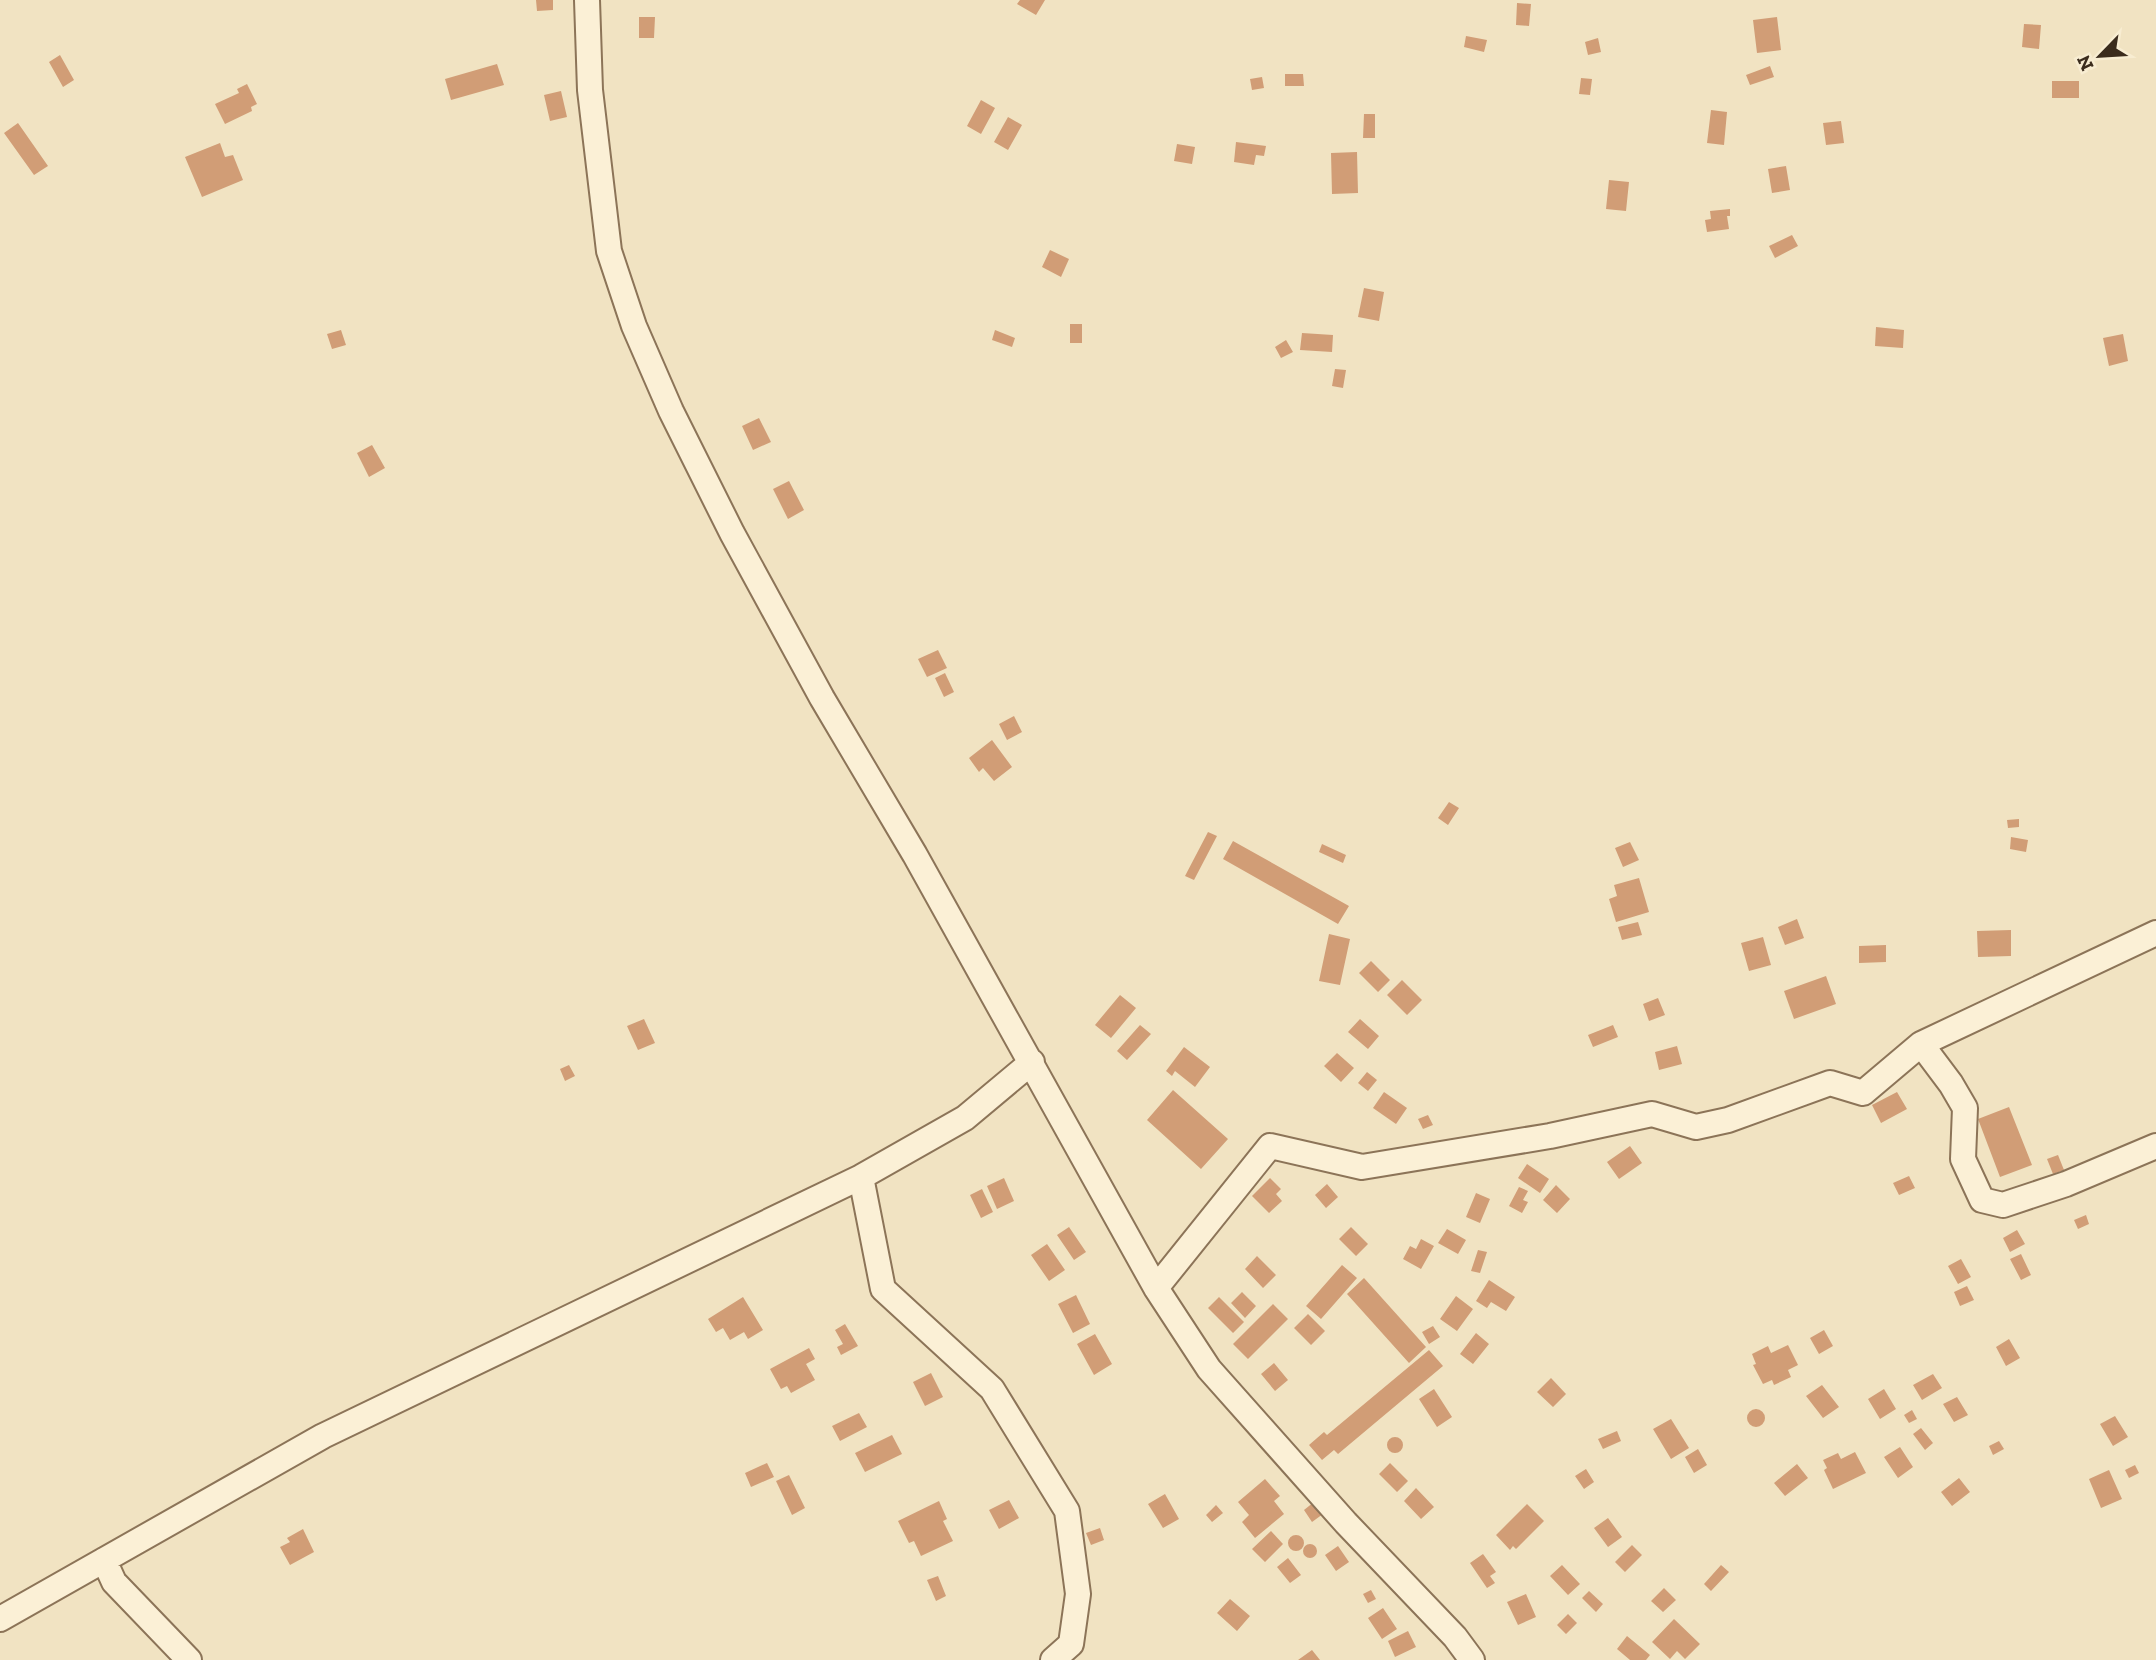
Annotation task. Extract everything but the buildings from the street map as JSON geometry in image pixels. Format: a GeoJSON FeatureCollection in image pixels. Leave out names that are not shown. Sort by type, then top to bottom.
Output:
{"type":"FeatureCollection","features":[{"type":"Feature","properties":{"kind":"street"},"geometry":{"type":"LineString","coordinates":[[587,0],[590,90],[609,251],[634,326],[671,411],[745,557],[822,698],[1032,1062],[1156,1288],[1209,1369],[1346,1523],[1455,1637],[1472,1660]]}},
{"type":"Feature","properties":{"kind":"street"},"geometry":{"type":"LineString","coordinates":[[1156,1288],[1270,1146],[1362,1167],[1550,1136],[1652,1114],[1696,1127],[1728,1120],[1830,1083],[1863,1093],[1921,1044],[2156,933]]}},
{"type":"Feature","properties":{"kind":"street"},"geometry":{"type":"LineString","coordinates":[[1921,1044],[1965,1108],[1963,1159],[1983,1200],[2003,1205],[2066,1184],[2156,1146]]}},
{"type":"Feature","properties":{"kind":"street"},"geometry":{"type":"LineString","coordinates":[[0,1619],[323,1436],[861,1177],[965,1118],[1032,1062]]}},
{"type":"Feature","properties":{"kind":"street"},"geometry":{"type":"LineString","coordinates":[[861,1177],[883,1289],[992,1389],[1067,1511],[1078,1594],[1071,1644],[1053,1660]]}},
{"type":"Feature","properties":{"kind":"street"},"geometry":{"type":"LineString","coordinates":[[104,1560],[114,1582],[189,1660]]}}]}
